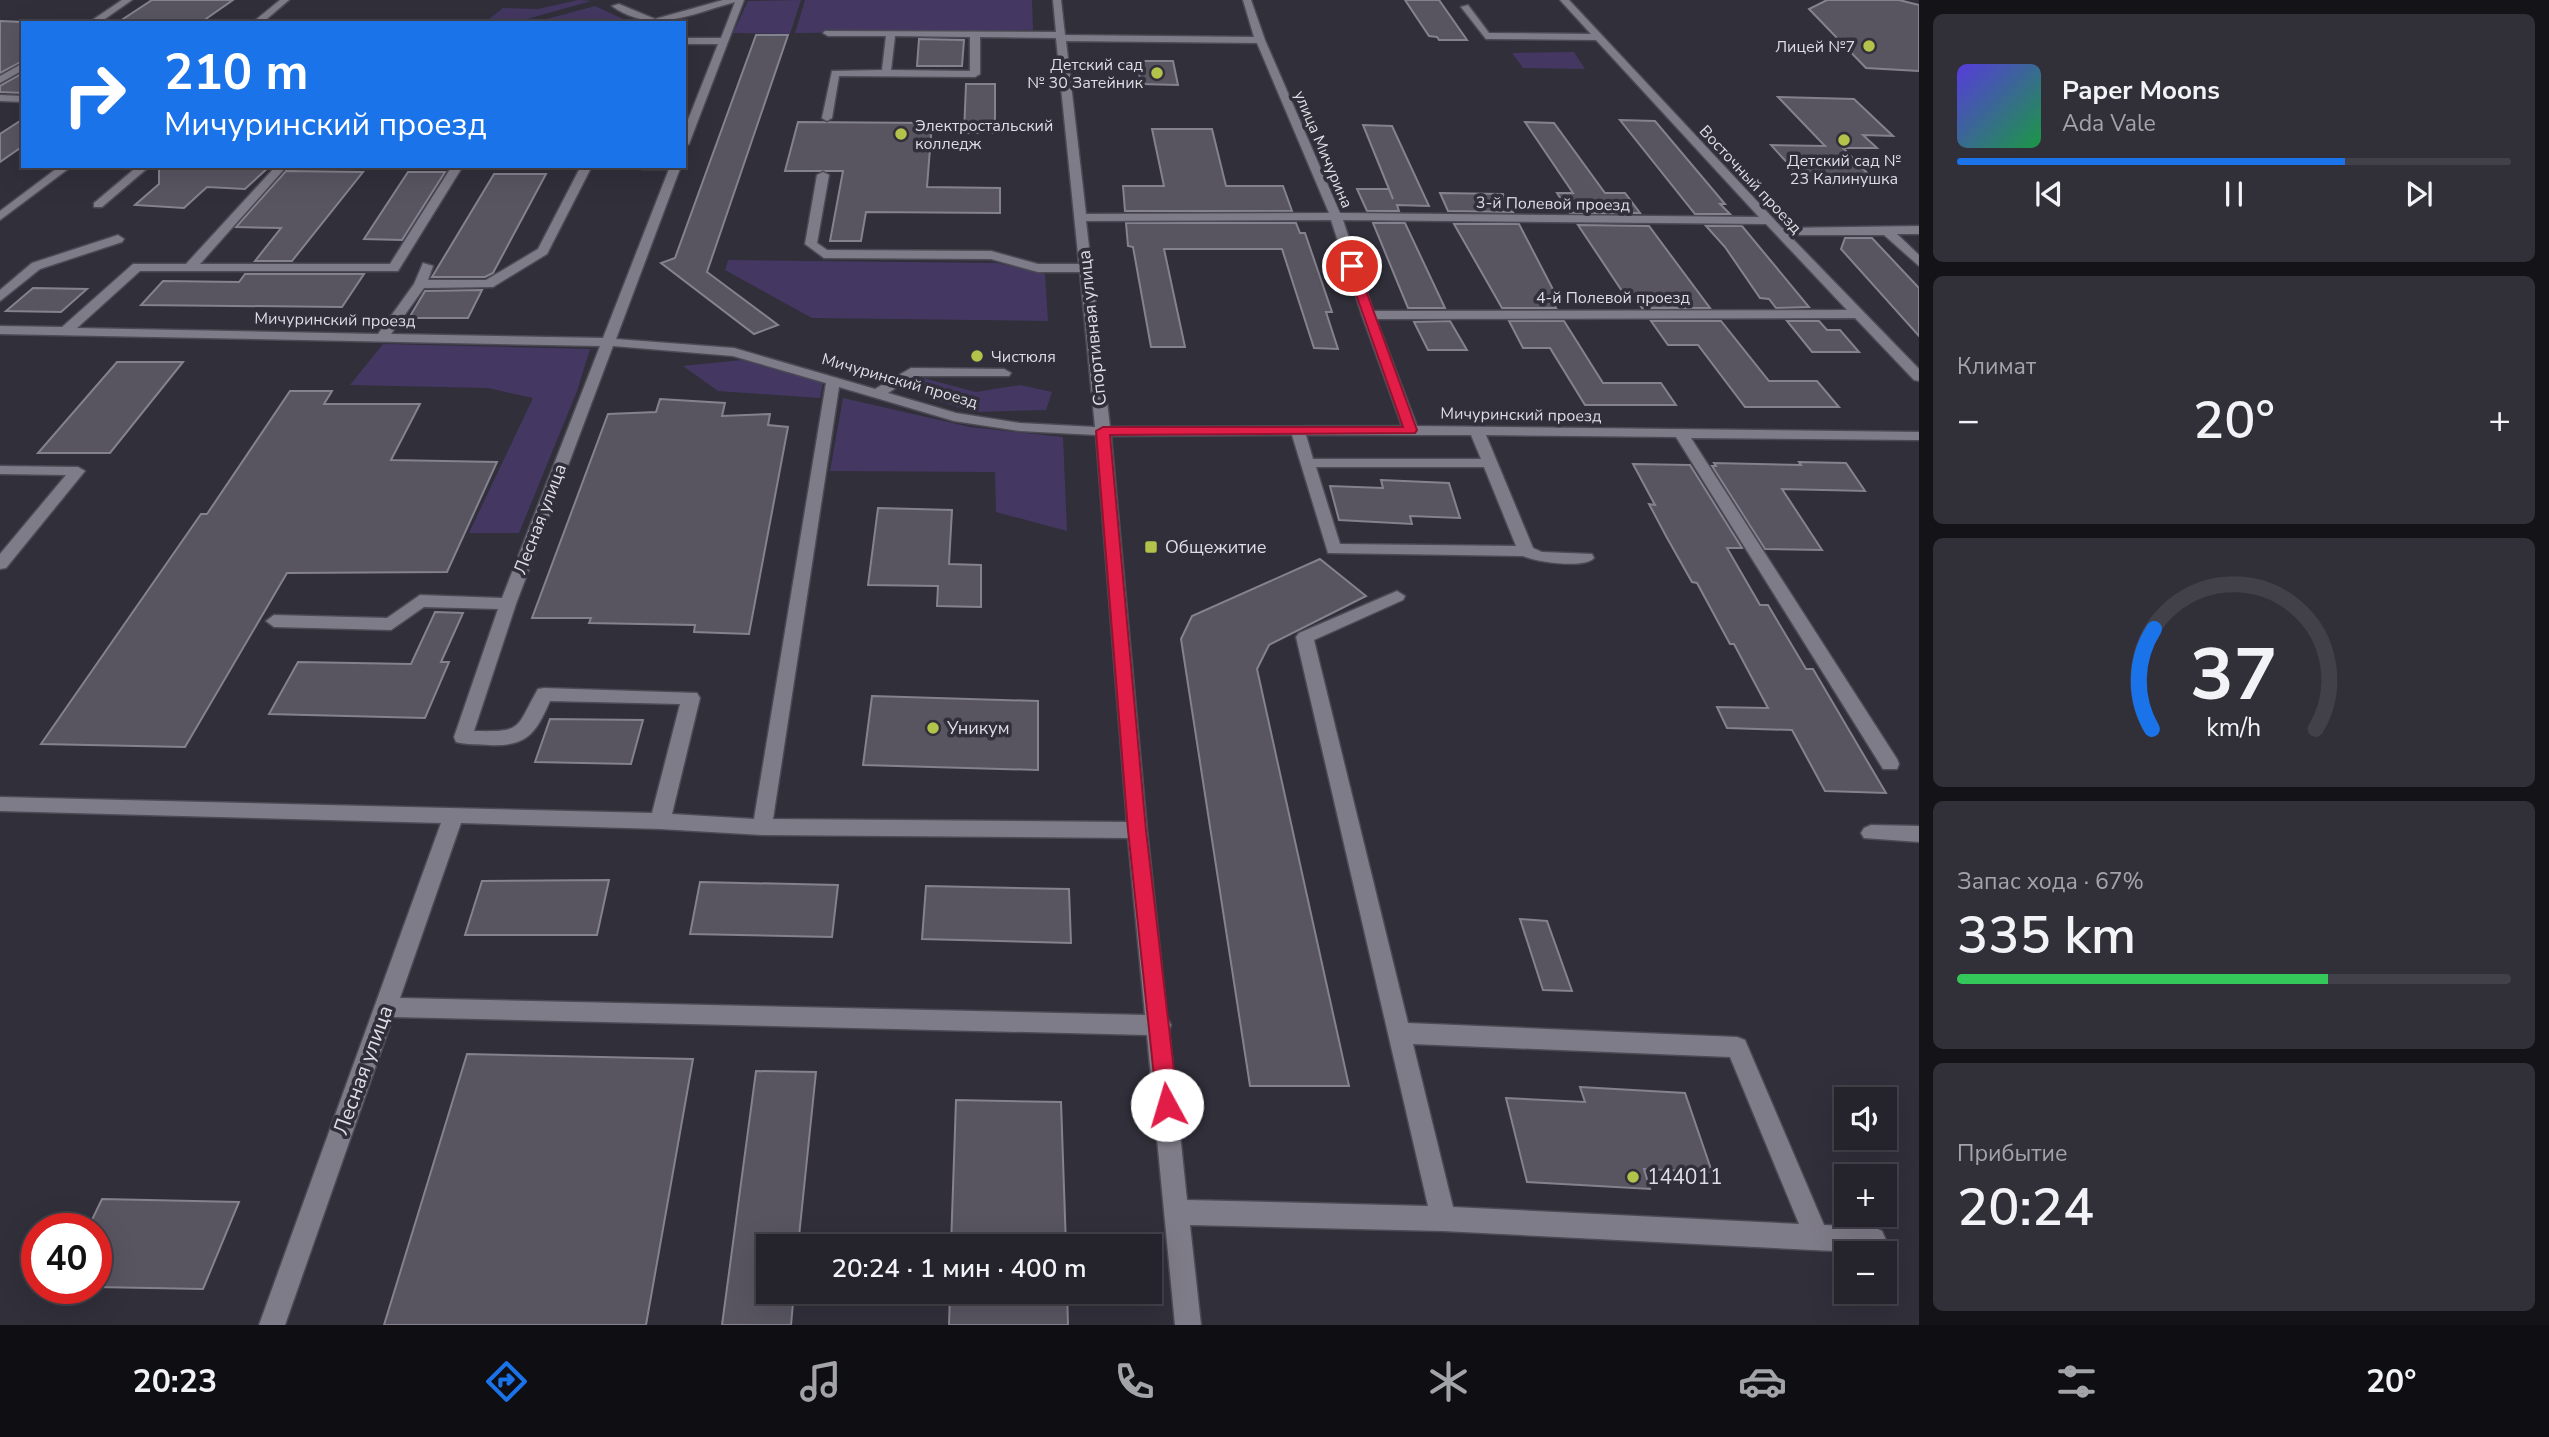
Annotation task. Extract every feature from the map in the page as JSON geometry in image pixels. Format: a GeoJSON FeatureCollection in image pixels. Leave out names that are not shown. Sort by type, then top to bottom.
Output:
{"type":"FeatureCollection","features":[{"type":"Feature","properties":{"kind":"street"},"geometry":{"type":"LineString","coordinates":[[95,21],[128,0]]}},
{"type":"Feature","properties":{"kind":"street"},"geometry":{"type":"LineString","coordinates":[[259,21],[285,0]]}},
{"type":"Feature","properties":{"kind":"street"},"geometry":{"type":"LineString","coordinates":[[658,21],[733,0]]}},
{"type":"Feature","properties":{"kind":"street"},"geometry":{"type":"LineString","coordinates":[[686,139],[740,0]]}},
{"type":"Feature","properties":{"kind":"street","name":"Спортивная улица"},"geometry":{"type":"LineString","coordinates":[[1057,0],[1103,431],[1137,830],[1160,1025],[1188,1325]]}},
{"type":"Feature","properties":{"kind":"street","name":"улица Мичурина"},"geometry":{"type":"LineString","coordinates":[[1247,0],[1260,40],[1336,216],[1368,315],[1411,430]]}},
{"type":"Feature","properties":{"kind":"street","name":"Восточный проезд"},"geometry":{"type":"LineString","coordinates":[[1563,0],[1779,232],[1919,377]]}},
{"type":"Feature","properties":{"kind":"street"},"geometry":{"type":"LineString","coordinates":[[616,6],[652,21]]}},
{"type":"Feature","properties":{"kind":"street"},"geometry":{"type":"LineString","coordinates":[[1465,7],[1486,36],[1598,37]]}},
{"type":"Feature","properties":{"kind":"street"},"geometry":{"type":"LineString","coordinates":[[828,33],[1260,40]]}},
{"type":"Feature","properties":{"kind":"street"},"geometry":{"type":"LineString","coordinates":[[886,73],[891,33]]}},
{"type":"Feature","properties":{"kind":"street"},"geometry":{"type":"LineString","coordinates":[[827,118],[835,73],[975,74],[975,34]]}},
{"type":"Feature","properties":{"kind":"street"},"geometry":{"type":"LineString","coordinates":[[686,41],[724,41]]}},
{"type":"Feature","properties":{"kind":"street"},"geometry":{"type":"LineString","coordinates":[[0,80],[21,67]]}},
{"type":"Feature","properties":{"kind":"street"},"geometry":{"type":"LineString","coordinates":[[0,98],[18,99]]}},
{"type":"Feature","properties":{"kind":"street"},"geometry":{"type":"LineString","coordinates":[[0,107],[18,99]]}},
{"type":"Feature","properties":{"kind":"street"},"geometry":{"type":"LineString","coordinates":[[0,217],[64,168]]}},
{"type":"Feature","properties":{"kind":"street"},"geometry":{"type":"LineString","coordinates":[[98,205],[143,168]]}},
{"type":"Feature","properties":{"kind":"street"},"geometry":{"type":"LineString","coordinates":[[190,267],[280,168]]}},
{"type":"Feature","properties":{"kind":"street"},"geometry":{"type":"LineString","coordinates":[[64,332],[136,267],[394,268],[457,168]]}},
{"type":"Feature","properties":{"kind":"street"},"geometry":{"type":"LineString","coordinates":[[420,284],[489,284],[543,251],[586,168]]}},
{"type":"Feature","properties":{"kind":"street","name":"Лесная улица"},"geometry":{"type":"LineString","coordinates":[[660,821],[691,698],[544,694],[530,727],[519,737],[463,737],[508,604],[675,168]]}},
{"type":"Feature","properties":{"kind":"street"},"geometry":{"type":"LineString","coordinates":[[823,175],[811,244],[824,254],[992,255],[1038,268],[1086,268]]}},
{"type":"Feature","properties":{"kind":"street","name":"3-й Полевой проезд"},"geometry":{"type":"LineString","coordinates":[[1080,218],[1336,216],[1769,221]]}},
{"type":"Feature","properties":{"kind":"street"},"geometry":{"type":"LineString","coordinates":[[1887,230],[1919,262]]}},
{"type":"Feature","properties":{"kind":"street"},"geometry":{"type":"LineString","coordinates":[[1779,232],[1919,230]]}},
{"type":"Feature","properties":{"kind":"street"},"geometry":{"type":"LineString","coordinates":[[0,298],[36,266],[118,239]]}},
{"type":"Feature","properties":{"kind":"street"},"geometry":{"type":"LineString","coordinates":[[381,338],[420,284],[427,266]]}},
{"type":"Feature","properties":{"kind":"street","name":"4-й Полевой проезд"},"geometry":{"type":"LineString","coordinates":[[1368,315],[1858,314]]}},
{"type":"Feature","properties":{"kind":"street","name":"Мичуринский проезд"},"geometry":{"type":"LineString","coordinates":[[0,330],[607,342],[734,352],[954,417],[1020,426],[1103,431],[1411,430],[1919,436]]}},
{"type":"Feature","properties":{"kind":"street"},"geometry":{"type":"LineString","coordinates":[[876,395],[911,372],[1004,373]]}},
{"type":"Feature","properties":{"kind":"street"},"geometry":{"type":"LineString","coordinates":[[762,827],[833,380]]}},
{"type":"Feature","properties":{"kind":"street"},"geometry":{"type":"LineString","coordinates":[[1298,431],[1334,549],[1526,551],[1539,557],[1586,558]]}},
{"type":"Feature","properties":{"kind":"street"},"geometry":{"type":"LineString","coordinates":[[1477,431],[1526,551]]}},
{"type":"Feature","properties":{"kind":"street"},"geometry":{"type":"LineString","coordinates":[[1681,434],[1890,764]]}},
{"type":"Feature","properties":{"kind":"street"},"geometry":{"type":"LineString","coordinates":[[1307,463],[1490,463]]}},
{"type":"Feature","properties":{"kind":"street"},"geometry":{"type":"LineString","coordinates":[[0,470],[78,471],[0,564]]}},
{"type":"Feature","properties":{"kind":"street"},"geometry":{"type":"LineString","coordinates":[[1396,596],[1305,637],[1443,1219]]}},
{"type":"Feature","properties":{"kind":"street"},"geometry":{"type":"LineString","coordinates":[[274,621],[391,624],[420,601],[508,604]]}},
{"type":"Feature","properties":{"kind":"street"},"geometry":{"type":"LineString","coordinates":[[0,804],[660,821],[762,827],[1137,830]]}},
{"type":"Feature","properties":{"kind":"street","name":"Лесная улица"},"geometry":{"type":"LineString","coordinates":[[272,1325],[454,815]]}},
{"type":"Feature","properties":{"kind":"street"},"geometry":{"type":"LineString","coordinates":[[1871,833],[1919,834]]}},
{"type":"Feature","properties":{"kind":"street"},"geometry":{"type":"LineString","coordinates":[[386,1007],[1160,1025]]}},
{"type":"Feature","properties":{"kind":"street"},"geometry":{"type":"LineString","coordinates":[[1400,1033],[1737,1046],[1817,1238]]}},
{"type":"Feature","properties":{"kind":"street"},"geometry":{"type":"LineString","coordinates":[[1178,1212],[1443,1219],[1874,1240]]}},
{"type":"Feature","properties":{"kind":"shaded area"},"geometry":{"type":"Polygon","coordinates":[[[578,0],[591,1],[520,21],[487,21],[503,8],[538,9],[578,0]]]}},
{"type":"Feature","properties":{"kind":"shaded area"},"geometry":{"type":"Polygon","coordinates":[[[801,0],[790,34],[733,33],[748,1],[801,0]]]}},
{"type":"Feature","properties":{"kind":"shaded area"},"geometry":{"type":"Polygon","coordinates":[[[805,0],[1032,0],[1033,30],[795,33],[805,0]]]}},
{"type":"Feature","properties":{"kind":"shaded area"},"geometry":{"type":"Polygon","coordinates":[[[595,6],[628,21],[539,21],[595,6]]]}},
{"type":"Feature","properties":{"kind":"shaded area"},"geometry":{"type":"Polygon","coordinates":[[[1574,52],[1585,69],[1523,68],[1512,53],[1574,52]]]}},
{"type":"Feature","properties":{"kind":"shaded area"},"geometry":{"type":"Polygon","coordinates":[[[728,260],[997,263],[1045,274],[1048,321],[812,318],[725,270],[728,260]]]}},
{"type":"Feature","properties":{"kind":"shaded area"},"geometry":{"type":"Polygon","coordinates":[[[383,344],[590,349],[577,391],[519,533],[469,533],[533,398],[488,388],[350,385],[383,344]]]}},
{"type":"Feature","properties":{"kind":"shaded area"},"geometry":{"type":"Polygon","coordinates":[[[742,360],[823,383],[820,398],[718,391],[683,366],[742,360]]]}},
{"type":"Feature","properties":{"kind":"shaded area"},"geometry":{"type":"Polygon","coordinates":[[[923,378],[976,392],[1020,385],[1052,392],[1046,410],[974,412],[906,391],[923,378]]]}},
{"type":"Feature","properties":{"kind":"shaded area"},"geometry":{"type":"Polygon","coordinates":[[[843,398],[970,427],[1063,437],[1067,531],[996,512],[995,472],[830,471],[843,398]]]}},
{"type":"Feature","properties":{"kind":"building"},"geometry":{"type":"Polygon","coordinates":[[[152,0],[233,0],[203,21],[120,21],[152,0]]]}},
{"type":"Feature","properties":{"kind":"building"},"geometry":{"type":"Polygon","coordinates":[[[1405,0],[1439,0],[1467,40],[1439,40],[1429,36],[1405,0]]]}},
{"type":"Feature","properties":{"kind":"building","name":"Лицей №7"},"geometry":{"type":"Polygon","coordinates":[[[1827,0],[1899,0],[1919,5],[1919,71],[1866,68],[1809,9],[1827,0]]]}},
{"type":"Feature","properties":{"kind":"building"},"geometry":{"type":"Polygon","coordinates":[[[0,21],[21,22],[21,62],[0,73],[0,21]]]}},
{"type":"Feature","properties":{"kind":"building"},"geometry":{"type":"Polygon","coordinates":[[[756,35],[788,35],[707,272],[778,325],[754,334],[661,263],[675,258],[756,35]]]}},
{"type":"Feature","properties":{"kind":"building"},"geometry":{"type":"Polygon","coordinates":[[[919,39],[964,40],[962,66],[917,66],[919,39]]]}},
{"type":"Feature","properties":{"kind":"building","name":"Детский сад № 30 Затейник"},"geometry":{"type":"Polygon","coordinates":[[[1137,61],[1173,61],[1178,85],[1141,84],[1137,61]]]}},
{"type":"Feature","properties":{"kind":"building"},"geometry":{"type":"Polygon","coordinates":[[[21,74],[21,93],[0,92],[0,86],[21,74]]]}},
{"type":"Feature","properties":{"kind":"building"},"geometry":{"type":"Polygon","coordinates":[[[966,84],[995,84],[995,133],[964,133],[966,84]]]}},
{"type":"Feature","properties":{"kind":"building","name":"Детский сад № 23 Калинушка"},"geometry":{"type":"Polygon","coordinates":[[[1778,97],[1854,99],[1893,136],[1863,135],[1877,148],[1843,148],[1875,181],[1802,179],[1771,145],[1825,146],[1778,97]]]}},
{"type":"Feature","properties":{"kind":"building"},"geometry":{"type":"Polygon","coordinates":[[[21,120],[21,147],[0,162],[0,134],[21,120]]]}},
{"type":"Feature","properties":{"kind":"building"},"geometry":{"type":"Polygon","coordinates":[[[1620,120],[1655,121],[1725,204],[1720,204],[1730,214],[1695,214],[1620,120]]]}},
{"type":"Feature","properties":{"kind":"building"},"geometry":{"type":"Polygon","coordinates":[[[798,122],[932,123],[927,187],[1000,188],[1000,213],[866,212],[861,241],[830,241],[843,171],[785,171],[798,122]]]}},
{"type":"Feature","properties":{"kind":"building"},"geometry":{"type":"Polygon","coordinates":[[[1525,122],[1554,123],[1605,193],[1625,193],[1640,213],[1570,213],[1557,193],[1573,193],[1525,122]]]}},
{"type":"Feature","properties":{"kind":"building"},"geometry":{"type":"Polygon","coordinates":[[[1363,125],[1392,126],[1429,206],[1397,205],[1399,211],[1367,211],[1357,189],[1389,189],[1363,125]]]}},
{"type":"Feature","properties":{"kind":"building"},"geometry":{"type":"Polygon","coordinates":[[[1152,129],[1212,129],[1226,186],[1283,186],[1292,211],[1125,211],[1123,186],[1164,186],[1152,129]]]}},
{"type":"Feature","properties":{"kind":"building"},"geometry":{"type":"Polygon","coordinates":[[[159,168],[268,168],[245,189],[207,187],[184,208],[135,205],[159,184],[159,168]]]}},
{"type":"Feature","properties":{"kind":"building"},"geometry":{"type":"Polygon","coordinates":[[[286,171],[363,172],[292,261],[255,261],[281,228],[236,227],[286,171]]]}},
{"type":"Feature","properties":{"kind":"building"},"geometry":{"type":"Polygon","coordinates":[[[408,172],[445,172],[402,240],[364,239],[408,172]]]}},
{"type":"Feature","properties":{"kind":"building"},"geometry":{"type":"Polygon","coordinates":[[[494,174],[546,174],[493,273],[485,277],[432,277],[494,174]]]}},
{"type":"Feature","properties":{"kind":"building"},"geometry":{"type":"Polygon","coordinates":[[[1440,193],[1503,194],[1513,212],[1448,211],[1440,193]]]}},
{"type":"Feature","properties":{"kind":"building"},"geometry":{"type":"Polygon","coordinates":[[[1126,223],[1296,223],[1300,233],[1305,233],[1332,312],[1326,312],[1338,349],[1314,348],[1282,249],[1164,249],[1185,347],[1151,347],[1133,247],[1128,246],[1126,223]]]}},
{"type":"Feature","properties":{"kind":"building"},"geometry":{"type":"Polygon","coordinates":[[[1373,223],[1405,223],[1445,308],[1408,308],[1373,223]]]}},
{"type":"Feature","properties":{"kind":"building"},"geometry":{"type":"Polygon","coordinates":[[[1454,224],[1519,224],[1559,301],[1552,301],[1556,308],[1502,308],[1454,224]]]}},
{"type":"Feature","properties":{"kind":"building"},"geometry":{"type":"Polygon","coordinates":[[[1578,225],[1649,226],[1710,308],[1642,308],[1636,300],[1628,300],[1578,225]]]}},
{"type":"Feature","properties":{"kind":"building"},"geometry":{"type":"Polygon","coordinates":[[[1706,226],[1742,226],[1809,307],[1776,308],[1769,299],[1760,298],[1725,247],[1706,226]]]}},
{"type":"Feature","properties":{"kind":"building"},"geometry":{"type":"Polygon","coordinates":[[[1845,238],[1872,238],[1919,288],[1919,336],[1841,249],[1845,238]]]}},
{"type":"Feature","properties":{"kind":"building"},"geometry":{"type":"Polygon","coordinates":[[[245,274],[364,274],[342,307],[141,305],[163,281],[239,282],[245,274]]]}},
{"type":"Feature","properties":{"kind":"building"},"geometry":{"type":"Polygon","coordinates":[[[33,288],[87,289],[61,312],[6,311],[33,288]]]}},
{"type":"Feature","properties":{"kind":"building"},"geometry":{"type":"Polygon","coordinates":[[[482,290],[468,318],[409,318],[425,291],[482,290]]]}},
{"type":"Feature","properties":{"kind":"building"},"geometry":{"type":"Polygon","coordinates":[[[1450,321],[1467,350],[1428,350],[1414,322],[1450,321]]]}},
{"type":"Feature","properties":{"kind":"building"},"geometry":{"type":"Polygon","coordinates":[[[1509,321],[1564,321],[1603,383],[1661,383],[1676,405],[1585,405],[1550,348],[1523,348],[1509,321]]]}},
{"type":"Feature","properties":{"kind":"building"},"geometry":{"type":"Polygon","coordinates":[[[1651,321],[1721,321],[1769,381],[1817,381],[1839,407],[1745,407],[1698,345],[1668,345],[1651,321]]]}},
{"type":"Feature","properties":{"kind":"building"},"geometry":{"type":"Polygon","coordinates":[[[1787,321],[1819,321],[1827,330],[1840,330],[1859,352],[1812,352],[1787,321]]]}},
{"type":"Feature","properties":{"kind":"building"},"geometry":{"type":"Polygon","coordinates":[[[117,362],[183,362],[110,453],[38,453],[117,362]]]}},
{"type":"Feature","properties":{"kind":"building"},"geometry":{"type":"Polygon","coordinates":[[[290,391],[332,391],[324,404],[420,404],[391,460],[497,462],[447,572],[287,573],[185,747],[41,744],[201,514],[207,514],[290,391]]]}},
{"type":"Feature","properties":{"kind":"building"},"geometry":{"type":"Polygon","coordinates":[[[660,399],[725,403],[722,416],[770,414],[768,425],[788,427],[749,634],[694,632],[695,625],[589,623],[591,618],[532,618],[608,414],[656,412],[660,399]]]}},
{"type":"Feature","properties":{"kind":"building"},"geometry":{"type":"Polygon","coordinates":[[[1799,462],[1846,463],[1865,491],[1782,489],[1822,550],[1765,549],[1712,466],[1716,466],[1714,463],[1801,465],[1799,462]]]}},
{"type":"Feature","properties":{"kind":"building"},"geometry":{"type":"Polygon","coordinates":[[[1633,464],[1690,465],[1742,548],[1727,548],[1760,605],[1768,605],[1806,669],[1813,669],[1886,793],[1825,791],[1792,730],[1727,728],[1717,707],[1768,708],[1734,644],[1730,644],[1697,583],[1692,582],[1666,536],[1649,504],[1655,505],[1633,464]]]}},
{"type":"Feature","properties":{"kind":"building"},"geometry":{"type":"Polygon","coordinates":[[[1381,480],[1449,483],[1460,518],[1410,516],[1412,524],[1339,520],[1330,486],[1383,488],[1381,480]]]}},
{"type":"Feature","properties":{"kind":"building"},"geometry":{"type":"Polygon","coordinates":[[[878,508],[952,510],[949,564],[981,565],[981,607],[937,606],[938,586],[868,585],[878,508]]]}},
{"type":"Feature","properties":{"kind":"building"},"geometry":{"type":"Polygon","coordinates":[[[1320,559],[1366,596],[1269,645],[1257,669],[1349,1086],[1250,1086],[1181,639],[1192,616],[1320,559]]]}},
{"type":"Feature","properties":{"kind":"building"},"geometry":{"type":"Polygon","coordinates":[[[435,612],[463,613],[441,662],[449,662],[425,718],[269,714],[298,662],[411,664],[435,612]]]}},
{"type":"Feature","properties":{"kind":"building"},"geometry":{"type":"Polygon","coordinates":[[[872,696],[1038,701],[1038,770],[863,765],[872,696]]]}},
{"type":"Feature","properties":{"kind":"building"},"geometry":{"type":"Polygon","coordinates":[[[550,719],[643,720],[631,764],[535,762],[550,719]]]}},
{"type":"Feature","properties":{"kind":"building"},"geometry":{"type":"Polygon","coordinates":[[[609,880],[597,935],[465,935],[482,881],[609,880]]]}},
{"type":"Feature","properties":{"kind":"building"},"geometry":{"type":"Polygon","coordinates":[[[700,882],[838,885],[832,937],[690,934],[700,882]]]}},
{"type":"Feature","properties":{"kind":"building"},"geometry":{"type":"Polygon","coordinates":[[[926,886],[1069,889],[1071,943],[922,939],[926,886]]]}},
{"type":"Feature","properties":{"kind":"building"},"geometry":{"type":"Polygon","coordinates":[[[1520,919],[1547,921],[1572,991],[1543,990],[1520,919]]]}},
{"type":"Feature","properties":{"kind":"building"},"geometry":{"type":"Polygon","coordinates":[[[467,1054],[693,1059],[646,1325],[384,1325],[467,1054]]]}},
{"type":"Feature","properties":{"kind":"building"},"geometry":{"type":"Polygon","coordinates":[[[756,1071],[816,1072],[799,1234],[756,1234],[756,1304],[793,1304],[791,1325],[722,1325],[756,1071]]]}},
{"type":"Feature","properties":{"kind":"building"},"geometry":{"type":"Polygon","coordinates":[[[1580,1087],[1685,1093],[1712,1172],[1644,1169],[1650,1189],[1527,1182],[1506,1098],[1585,1102],[1580,1087]]]}},
{"type":"Feature","properties":{"kind":"building"},"geometry":{"type":"Polygon","coordinates":[[[956,1100],[1061,1102],[1066,1234],[951,1234],[956,1100]]]}},
{"type":"Feature","properties":{"kind":"building"},"geometry":{"type":"Polygon","coordinates":[[[102,1199],[239,1202],[203,1289],[112,1287],[112,1213],[95,1213],[102,1199]]]}},
{"type":"Feature","properties":{"kind":"building"},"geometry":{"type":"Polygon","coordinates":[[[950,1304],[1067,1304],[1068,1325],[949,1325],[950,1304]]]}},
{"type":"Feature","properties":{"kind":"place","name":"Лицей №7"},"geometry":{"type":"Point","coordinates":[1869,46]}},
{"type":"Feature","properties":{"kind":"place","name":"Детский сад № 30 Затейник"},"geometry":{"type":"Point","coordinates":[1157,73]}},
{"type":"Feature","properties":{"kind":"place","name":"Электростальский колледж"},"geometry":{"type":"Point","coordinates":[901,134]}},
{"type":"Feature","properties":{"kind":"place","name":"Детский сад № 23 Калинушка"},"geometry":{"type":"Point","coordinates":[1844,140]}},
{"type":"Feature","properties":{"kind":"place","name":"Чистюля"},"geometry":{"type":"Point","coordinates":[977,356]}},
{"type":"Feature","properties":{"kind":"place","name":"Общежитие"},"geometry":{"type":"Point","coordinates":[1151,547]}},
{"type":"Feature","properties":{"kind":"place","name":"Уникум"},"geometry":{"type":"Point","coordinates":[933,728]}},
{"type":"Feature","properties":{"kind":"place","name":"144011"},"geometry":{"type":"Point","coordinates":[1633,1177]}},
{"type":"Feature","properties":{"kind":"route"},"geometry":{"type":"LineString","coordinates":[[1167,1105],[1137,830],[1103,431],[1411,430],[1352,266]]}}]}
